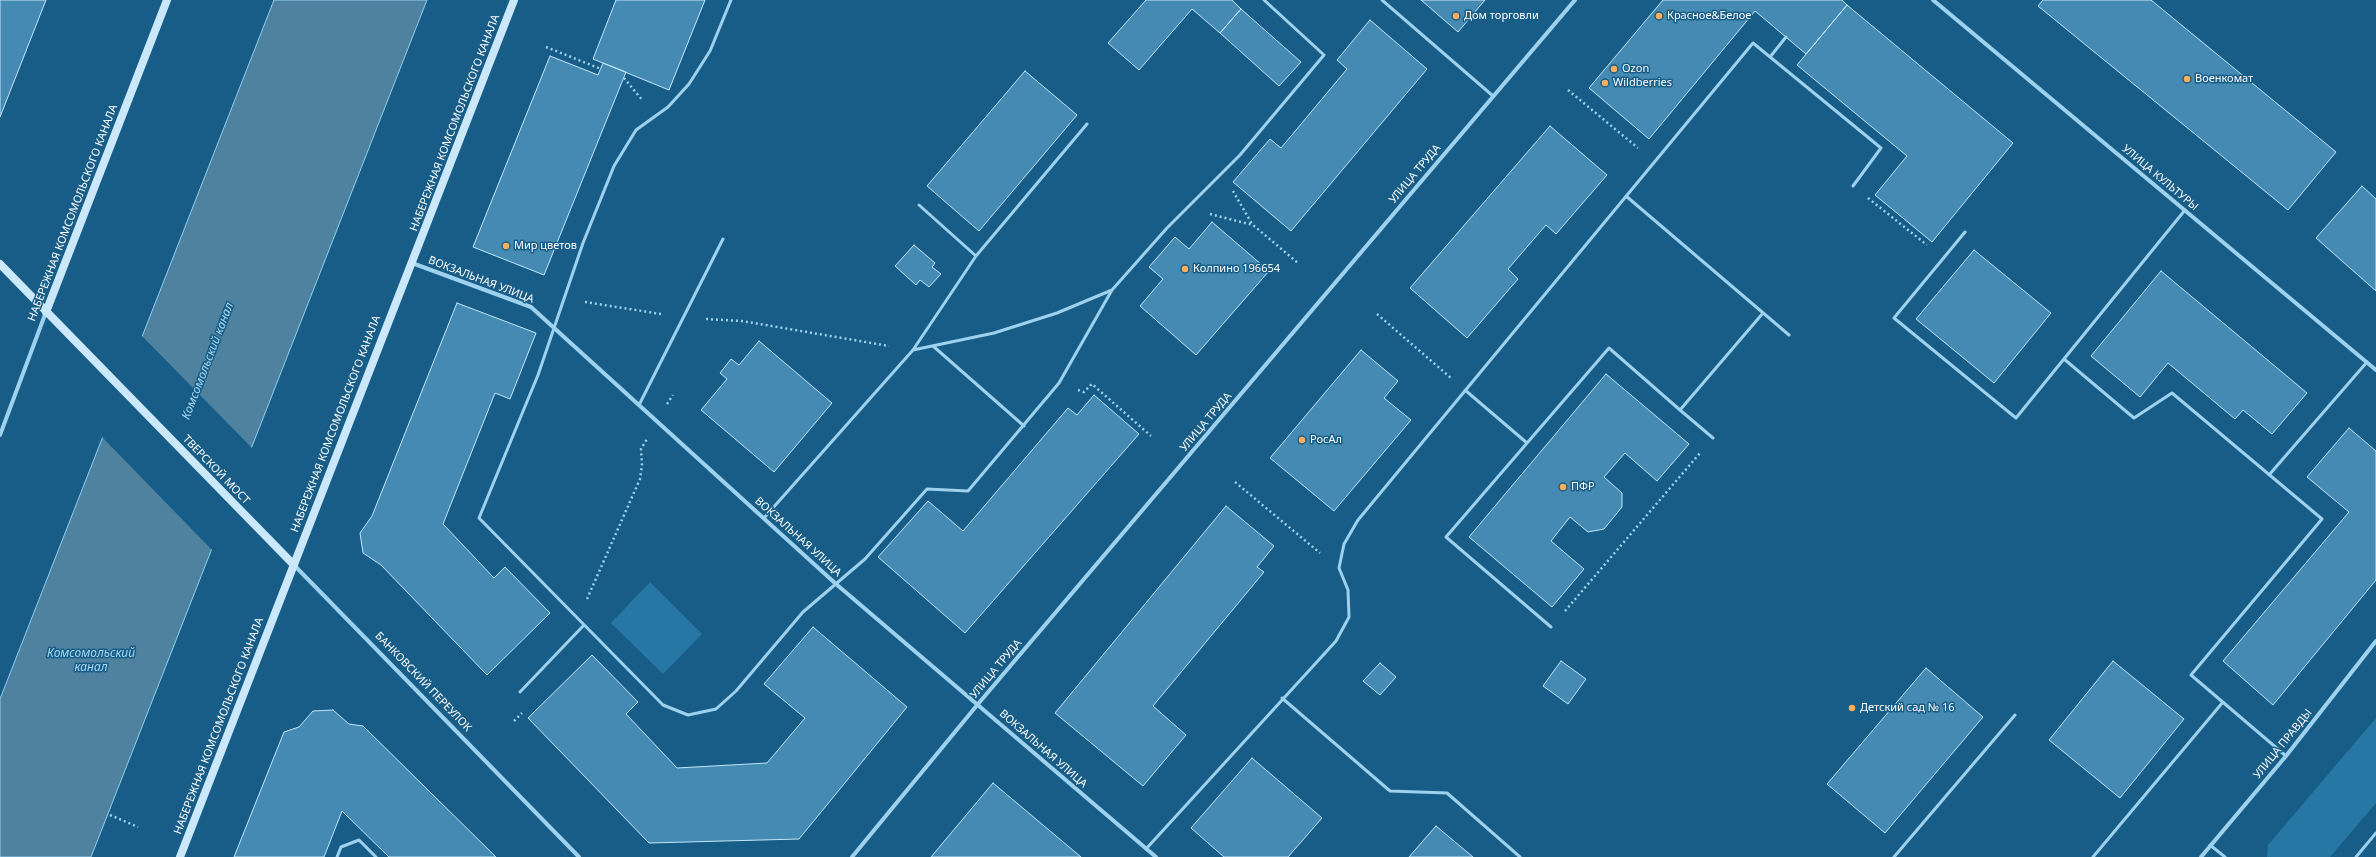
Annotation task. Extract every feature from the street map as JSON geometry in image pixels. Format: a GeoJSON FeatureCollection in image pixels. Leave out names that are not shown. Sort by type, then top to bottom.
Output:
{"type":"FeatureCollection","features":[{"type":"Feature","properties":{"kind":"street","name":"НАБЕРЕЖНАЯ КОМСОМОЛЬСКОГО КАНАЛА"},"geometry":{"type":"LineString","coordinates":[[0,435],[167,0]]}},
{"type":"Feature","properties":{"kind":"street","name":"НАБЕРЕЖНАЯ КОМСОМОЛЬСКОГО КАНАЛА"},"geometry":{"type":"LineString","coordinates":[[180,857],[514,0]]}},
{"type":"Feature","properties":{"kind":"street","name":"УЛИЦА ТРУДА"},"geometry":{"type":"LineString","coordinates":[[852,857],[978,704],[1575,0]]}},
{"type":"Feature","properties":{"kind":"street","name":"УЛИЦА КУЛЬТУРЫ"},"geometry":{"type":"LineString","coordinates":[[1933,0],[2376,370]]}},
{"type":"Feature","properties":{"kind":"street","name":"ВОКЗАЛЬНАЯ УЛИЦА"},"geometry":{"type":"LineString","coordinates":[[412,263],[531,307],[836,584],[1156,857]]}},
{"type":"Feature","properties":{"kind":"street","name":"ТВЕРСКОЙ МОСТ"},"geometry":{"type":"LineString","coordinates":[[0,264],[252,522]]}},
{"type":"Feature","properties":{"kind":"street","name":"БАНКОВСКИЙ ПЕРЕУЛОК"},"geometry":{"type":"LineString","coordinates":[[252,522],[579,857]]}},
{"type":"Feature","properties":{"kind":"street","name":"УЛИЦА ПРАВДЫ"},"geometry":{"type":"LineString","coordinates":[[2201,857],[2286,756],[2376,641]]}},
{"type":"Feature","properties":{"kind":"lane"},"geometry":{"type":"LineString","coordinates":[[730,0],[710,51],[688,84],[668,106],[636,130],[614,166],[583,243],[538,375],[479,518],[663,706],[688,715],[716,709],[736,691],[803,612],[865,559],[927,489],[968,491],[1024,426],[1058,382],[1112,290],[1186,208],[1240,155],[1324,55],[1264,0]]}},
{"type":"Feature","properties":{"kind":"lane"},"geometry":{"type":"LineString","coordinates":[[1382,0],[1493,96]]}},
{"type":"Feature","properties":{"kind":"lane"},"geometry":{"type":"LineString","coordinates":[[1770,57],[1786,37]]}},
{"type":"Feature","properties":{"kind":"lane"},"geometry":{"type":"LineString","coordinates":[[1146,849],[1282,698],[1336,641],[1349,617],[1348,590],[1339,568],[1344,544],[1358,520],[1753,43],[1882,148],[1853,186]]}},
{"type":"Feature","properties":{"kind":"lane"},"geometry":{"type":"LineString","coordinates":[[764,518],[913,350],[976,256],[1087,124]]}},
{"type":"Feature","properties":{"kind":"lane"},"geometry":{"type":"LineString","coordinates":[[1626,196],[1789,335]]}},
{"type":"Feature","properties":{"kind":"lane"},"geometry":{"type":"LineString","coordinates":[[919,205],[976,256]]}},
{"type":"Feature","properties":{"kind":"lane"},"geometry":{"type":"LineString","coordinates":[[1965,232],[1894,318],[2016,418],[2186,210]]}},
{"type":"Feature","properties":{"kind":"lane"},"geometry":{"type":"LineString","coordinates":[[639,405],[723,239]]}},
{"type":"Feature","properties":{"kind":"lane"},"geometry":{"type":"LineString","coordinates":[[913,350],[994,333],[1057,313],[1112,290]]}},
{"type":"Feature","properties":{"kind":"lane"},"geometry":{"type":"LineString","coordinates":[[1680,410],[1763,313]]}},
{"type":"Feature","properties":{"kind":"lane"},"geometry":{"type":"LineString","coordinates":[[933,346],[1024,426]]}},
{"type":"Feature","properties":{"kind":"lane"},"geometry":{"type":"LineString","coordinates":[[1551,627],[1446,537],[1609,348],[1713,438]]}},
{"type":"Feature","properties":{"kind":"lane"},"geometry":{"type":"LineString","coordinates":[[2064,359],[2134,418],[2172,393],[2322,519],[2191,675],[2286,756]]}},
{"type":"Feature","properties":{"kind":"lane"},"geometry":{"type":"LineString","coordinates":[[2270,474],[2367,362]]}},
{"type":"Feature","properties":{"kind":"lane"},"geometry":{"type":"LineString","coordinates":[[1465,390],[1527,443]]}},
{"type":"Feature","properties":{"kind":"lane"},"geometry":{"type":"LineString","coordinates":[[520,692],[584,625]]}},
{"type":"Feature","properties":{"kind":"lane"},"geometry":{"type":"LineString","coordinates":[[1282,698],[1390,792],[1447,793],[1520,857]]}},
{"type":"Feature","properties":{"kind":"lane"},"geometry":{"type":"LineString","coordinates":[[2093,857],[2223,702]]}},
{"type":"Feature","properties":{"kind":"lane"},"geometry":{"type":"LineString","coordinates":[[1894,857],[2015,715]]}},
{"type":"Feature","properties":{"kind":"lane"},"geometry":{"type":"LineString","coordinates":[[2356,857],[2376,833]]}},
{"type":"Feature","properties":{"kind":"lane"},"geometry":{"type":"LineString","coordinates":[[337,857],[341,847],[360,840],[376,857]]}},
{"type":"Feature","properties":{"kind":"lane"},"geometry":{"type":"LineString","coordinates":[[2210,845],[2225,857]]}},
{"type":"Feature","properties":{"kind":"path"},"geometry":{"type":"LineString","coordinates":[[546,48],[601,69]]}},
{"type":"Feature","properties":{"kind":"path"},"geometry":{"type":"LineString","coordinates":[[624,78],[655,116]]}},
{"type":"Feature","properties":{"kind":"path"},"geometry":{"type":"LineString","coordinates":[[1568,90],[1655,162]]}},
{"type":"Feature","properties":{"kind":"path"},"geometry":{"type":"LineString","coordinates":[[1222,172],[1253,225],[1298,263]]}},
{"type":"Feature","properties":{"kind":"path"},"geometry":{"type":"LineString","coordinates":[[1853,186],[1943,258]]}},
{"type":"Feature","properties":{"kind":"path"},"geometry":{"type":"LineString","coordinates":[[1186,208],[1253,225]]}},
{"type":"Feature","properties":{"kind":"path"},"geometry":{"type":"LineString","coordinates":[[565,298],[683,318],[742,322],[913,350]]}},
{"type":"Feature","properties":{"kind":"path"},"geometry":{"type":"LineString","coordinates":[[1377,314],[1465,390]]}},
{"type":"Feature","properties":{"kind":"path"},"geometry":{"type":"LineString","coordinates":[[1058,382],[1084,392],[1092,384],[1151,436]]}},
{"type":"Feature","properties":{"kind":"path"},"geometry":{"type":"LineString","coordinates":[[578,620],[640,479],[641,449],[672,395]]}},
{"type":"Feature","properties":{"kind":"path"},"geometry":{"type":"LineString","coordinates":[[1551,627],[1713,438]]}},
{"type":"Feature","properties":{"kind":"path"},"geometry":{"type":"LineString","coordinates":[[1235,482],[1339,568]]}},
{"type":"Feature","properties":{"kind":"path"},"geometry":{"type":"LineString","coordinates":[[110,815],[138,827]]}},
{"type":"Feature","properties":{"kind":"shaded area"},"geometry":{"type":"Polygon","coordinates":[[[650,582],[702,634],[663,674],[611,623],[650,582]]]}},
{"type":"Feature","properties":{"kind":"shaded area"},"geometry":{"type":"Polygon","coordinates":[[[2376,718],[2376,803],[2330,857],[2267,857],[2268,845],[2376,718]]]}},
{"type":"Feature","properties":{"kind":"water","name":"Комсомольский канал"},"geometry":{"type":"Polygon","coordinates":[[[274,0],[427,0],[91,857],[0,857],[0,699],[274,0]]]}},
{"type":"Feature","properties":{"kind":"pier"},"geometry":{"type":"Polygon","coordinates":[[[141,335],[253,449],[213,551],[101,436],[141,335]]]}},
{"type":"Feature","properties":{"kind":"building"},"geometry":{"type":"Polygon","coordinates":[[[0,0],[46,0],[0,117],[0,0]]]}},
{"type":"Feature","properties":{"kind":"building"},"geometry":{"type":"Polygon","coordinates":[[[616,0],[705,0],[669,90],[593,59],[616,0]]]}},
{"type":"Feature","properties":{"kind":"building"},"geometry":{"type":"Polygon","coordinates":[[[1146,0],[1232,0],[1241,9],[1220,33],[1192,9],[1139,70],[1108,43],[1146,0]]]}},
{"type":"Feature","properties":{"kind":"building","name":"Дом торговли"},"geometry":{"type":"Polygon","coordinates":[[[1421,0],[1485,0],[1458,32],[1421,0]]]}},
{"type":"Feature","properties":{"kind":"building"},"geometry":{"type":"Polygon","coordinates":[[[1663,0],[1842,0],[1847,5],[1806,54],[1755,11],[1649,139],[1589,88],[1663,0]]]}},
{"type":"Feature","properties":{"kind":"building","name":"Военкомат"},"geometry":{"type":"Polygon","coordinates":[[[2043,0],[2151,0],[2336,152],[2288,210],[2038,6],[2043,0]]]}},
{"type":"Feature","properties":{"kind":"building"},"geometry":{"type":"Polygon","coordinates":[[[1847,5],[2013,143],[1932,242],[1875,195],[1907,156],[1797,65],[1847,5]]]}},
{"type":"Feature","properties":{"kind":"building"},"geometry":{"type":"Polygon","coordinates":[[[1241,9],[1301,62],[1279,86],[1220,33],[1241,9]]]}},
{"type":"Feature","properties":{"kind":"building"},"geometry":{"type":"Polygon","coordinates":[[[1370,20],[1427,69],[1291,231],[1233,182],[1270,139],[1281,148],[1347,69],[1337,60],[1370,20]]]}},
{"type":"Feature","properties":{"kind":"building"},"geometry":{"type":"Polygon","coordinates":[[[550,56],[598,75],[603,63],[626,72],[544,275],[473,247],[550,56]]]}},
{"type":"Feature","properties":{"kind":"building"},"geometry":{"type":"Polygon","coordinates":[[[1025,71],[1077,115],[979,231],[927,186],[1025,71]]]}},
{"type":"Feature","properties":{"kind":"building"},"geometry":{"type":"Polygon","coordinates":[[[1550,126],[1607,175],[1556,234],[1546,225],[1508,269],[1518,279],[1467,338],[1410,288],[1550,126]]]}},
{"type":"Feature","properties":{"kind":"building"},"geometry":{"type":"Polygon","coordinates":[[[2362,186],[2376,199],[2376,291],[2316,238],[2362,186]]]}},
{"type":"Feature","properties":{"kind":"building"},"geometry":{"type":"Polygon","coordinates":[[[1212,222],[1269,271],[1196,355],[1140,306],[1163,279],[1149,267],[1175,237],[1189,249],[1212,222]]]}},
{"type":"Feature","properties":{"kind":"building"},"geometry":{"type":"Polygon","coordinates":[[[914,245],[935,263],[932,267],[941,274],[929,287],[920,280],[916,285],[895,266],[914,245]]]}},
{"type":"Feature","properties":{"kind":"building"},"geometry":{"type":"Polygon","coordinates":[[[1974,250],[2051,313],[1994,383],[1916,319],[1974,250]]]}},
{"type":"Feature","properties":{"kind":"building"},"geometry":{"type":"Polygon","coordinates":[[[2161,271],[2307,393],[2272,434],[2243,410],[2235,419],[2168,363],[2140,397],[2091,356],[2161,271]]]}},
{"type":"Feature","properties":{"kind":"building"},"geometry":{"type":"Polygon","coordinates":[[[457,303],[536,333],[510,399],[495,393],[443,524],[494,578],[505,567],[550,613],[487,675],[381,565],[363,553],[360,533],[372,516],[457,303]]]}},
{"type":"Feature","properties":{"kind":"building"},"geometry":{"type":"Polygon","coordinates":[[[759,341],[832,403],[774,472],[701,410],[727,379],[720,373],[731,359],[739,365],[759,341]]]}},
{"type":"Feature","properties":{"kind":"building"},"geometry":{"type":"Polygon","coordinates":[[[1361,350],[1398,381],[1384,398],[1411,420],[1334,511],[1270,458],[1361,350]]]}},
{"type":"Feature","properties":{"kind":"building","name":"ПФР"},"geometry":{"type":"Polygon","coordinates":[[[1606,374],[1689,444],[1657,481],[1625,453],[1604,477],[1622,493],[1622,507],[1604,529],[1588,532],[1570,517],[1551,541],[1584,569],[1552,607],[1469,537],[1606,374]]]}},
{"type":"Feature","properties":{"kind":"building"},"geometry":{"type":"Polygon","coordinates":[[[1094,395],[1139,434],[965,633],[878,557],[928,501],[963,531],[1068,408],[1077,415],[1094,395]]]}},
{"type":"Feature","properties":{"kind":"building"},"geometry":{"type":"Polygon","coordinates":[[[2349,428],[2376,451],[2376,580],[2273,705],[2223,661],[2349,512],[2307,477],[2349,428]]]}},
{"type":"Feature","properties":{"kind":"building"},"geometry":{"type":"Polygon","coordinates":[[[1226,506],[1274,546],[1257,567],[1264,572],[1153,706],[1186,735],[1143,786],[1055,713],[1226,506]]]}},
{"type":"Feature","properties":{"kind":"building"},"geometry":{"type":"Polygon","coordinates":[[[813,627],[907,707],[799,839],[649,843],[528,718],[592,655],[638,702],[626,714],[677,768],[767,763],[805,718],[764,684],[813,627]]]}},
{"type":"Feature","properties":{"kind":"building"},"geometry":{"type":"Polygon","coordinates":[[[1561,661],[1586,679],[1568,704],[1543,686],[1561,661]]]}},
{"type":"Feature","properties":{"kind":"building"},"geometry":{"type":"Polygon","coordinates":[[[2113,661],[2184,719],[2120,798],[2049,740],[2113,661]]]}},
{"type":"Feature","properties":{"kind":"building"},"geometry":{"type":"Polygon","coordinates":[[[1380,663],[1396,677],[1380,695],[1363,681],[1380,663]]]}},
{"type":"Feature","properties":{"kind":"building"},"geometry":{"type":"Polygon","coordinates":[[[1926,668],[1983,717],[1885,833],[1827,784],[1926,668]]]}},
{"type":"Feature","properties":{"kind":"building"},"geometry":{"type":"Polygon","coordinates":[[[333,710],[349,724],[363,726],[496,857],[389,857],[342,811],[324,857],[234,857],[284,732],[299,727],[313,711],[333,710]]]}},
{"type":"Feature","properties":{"kind":"building"},"geometry":{"type":"Polygon","coordinates":[[[1252,758],[1322,818],[1288,857],[1224,857],[1191,828],[1252,758]]]}},
{"type":"Feature","properties":{"kind":"building"},"geometry":{"type":"Polygon","coordinates":[[[993,783],[1081,857],[931,857],[993,783]]]}},
{"type":"Feature","properties":{"kind":"building"},"geometry":{"type":"Polygon","coordinates":[[[1436,826],[1473,857],[1409,857],[1436,826]]]}},
{"type":"Feature","properties":{"kind":"place","name":"Дом торговли"},"geometry":{"type":"Point","coordinates":[1456,16]}},
{"type":"Feature","properties":{"kind":"place","name":"Красное&Белое"},"geometry":{"type":"Point","coordinates":[1659,16]}},
{"type":"Feature","properties":{"kind":"place","name":"Ozon"},"geometry":{"type":"Point","coordinates":[1614,69]}},
{"type":"Feature","properties":{"kind":"place","name":"Военкомат"},"geometry":{"type":"Point","coordinates":[2187,79]}},
{"type":"Feature","properties":{"kind":"place","name":"Wildberries"},"geometry":{"type":"Point","coordinates":[1605,83]}},
{"type":"Feature","properties":{"kind":"place","name":"Мир цветов"},"geometry":{"type":"Point","coordinates":[506,246]}},
{"type":"Feature","properties":{"kind":"place","name":"Колпино 196654"},"geometry":{"type":"Point","coordinates":[1185,269]}},
{"type":"Feature","properties":{"kind":"place","name":"РосАл"},"geometry":{"type":"Point","coordinates":[1302,440]}},
{"type":"Feature","properties":{"kind":"place","name":"ПФР"},"geometry":{"type":"Point","coordinates":[1563,487]}},
{"type":"Feature","properties":{"kind":"place","name":"Детский сад № 16"},"geometry":{"type":"Point","coordinates":[1852,708]}}]}
